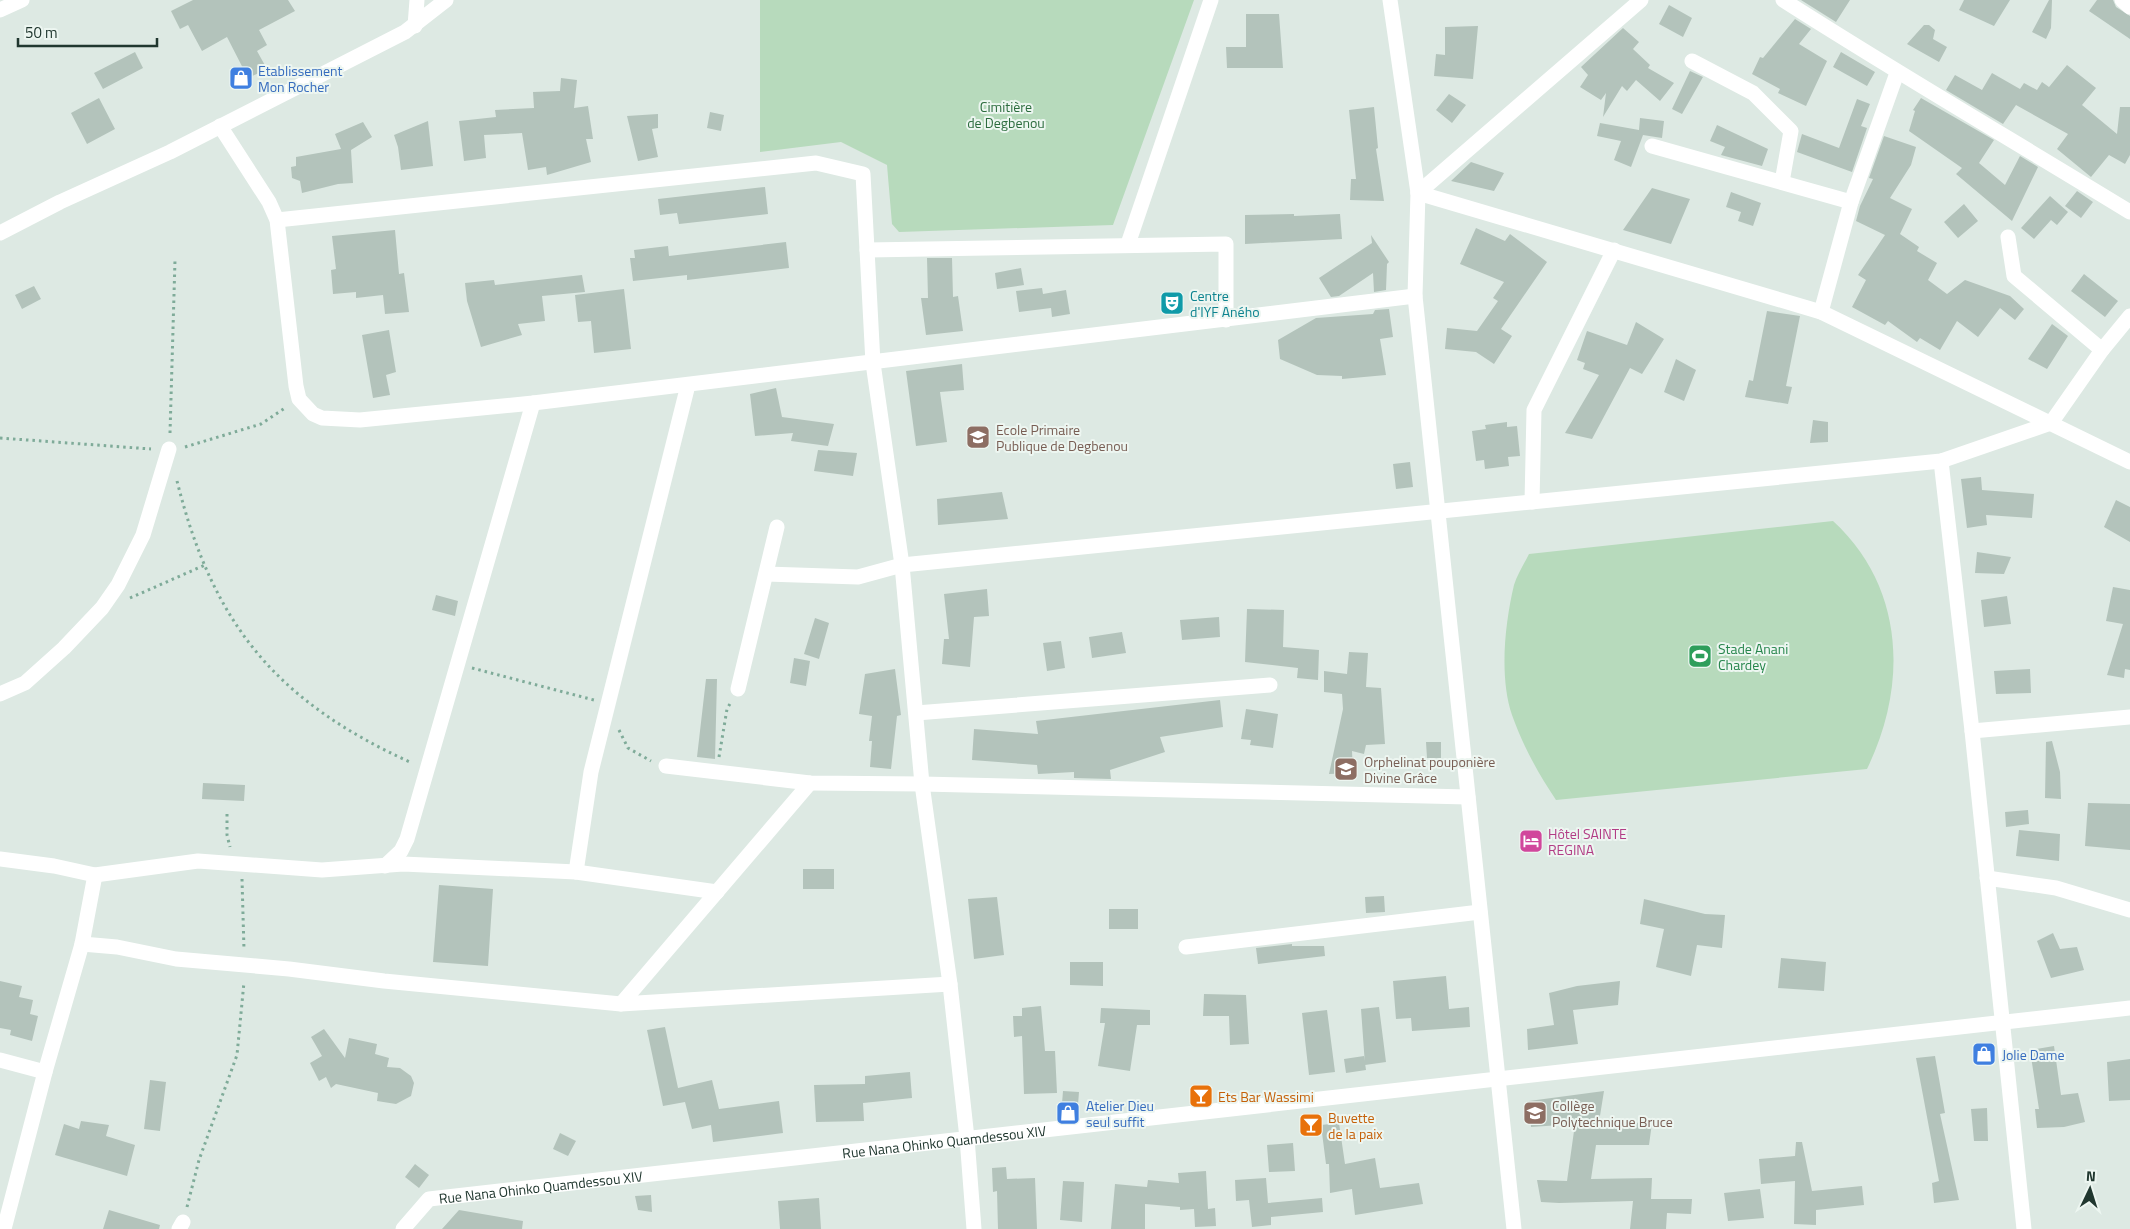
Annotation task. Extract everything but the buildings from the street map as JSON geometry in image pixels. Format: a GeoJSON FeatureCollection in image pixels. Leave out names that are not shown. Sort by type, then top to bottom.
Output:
{"type":"FeatureCollection","features":[{"type":"Feature","properties":{"kind":"street"},"geometry":{"type":"LineString","coordinates":[[0,10],[22,0]]}},
{"type":"Feature","properties":{"kind":"street"},"geometry":{"type":"LineString","coordinates":[[415,26],[417,0]]}},
{"type":"Feature","properties":{"kind":"street"},"geometry":{"type":"LineString","coordinates":[[0,233],[220,126],[415,26],[446,0]]}},
{"type":"Feature","properties":{"kind":"street"},"geometry":{"type":"LineString","coordinates":[[1128,244],[1211,0]]}},
{"type":"Feature","properties":{"kind":"street"},"geometry":{"type":"LineString","coordinates":[[1390,0],[1418,193],[1415,296],[1514,1229]]}},
{"type":"Feature","properties":{"kind":"street"},"geometry":{"type":"LineString","coordinates":[[1418,193],[1641,0]]}},
{"type":"Feature","properties":{"kind":"street"},"geometry":{"type":"LineString","coordinates":[[1783,0],[1896,73],[1968,112],[2130,212]]}},
{"type":"Feature","properties":{"kind":"street"},"geometry":{"type":"LineString","coordinates":[[2122,0],[2130,6]]}},
{"type":"Feature","properties":{"kind":"street"},"geometry":{"type":"LineString","coordinates":[[1692,62],[1753,93],[1791,131],[1782,182]]}},
{"type":"Feature","properties":{"kind":"street"},"geometry":{"type":"LineString","coordinates":[[1821,312],[1851,202],[1896,73]]}},
{"type":"Feature","properties":{"kind":"street"},"geometry":{"type":"LineString","coordinates":[[220,126],[269,202],[277,220],[299,399],[313,414],[322,418],[360,420],[533,403],[1415,296]]}},
{"type":"Feature","properties":{"kind":"street"},"geometry":{"type":"LineString","coordinates":[[1652,146],[1851,202]]}},
{"type":"Feature","properties":{"kind":"street"},"geometry":{"type":"LineString","coordinates":[[277,220],[816,163],[863,174],[873,363],[902,566],[922,784],[950,984],[967,1138],[974,1229]]}},
{"type":"Feature","properties":{"kind":"street"},"geometry":{"type":"LineString","coordinates":[[1418,193],[1821,312],[2130,462]]}},
{"type":"Feature","properties":{"kind":"street"},"geometry":{"type":"LineString","coordinates":[[2008,237],[2014,276],[2102,350]]}},
{"type":"Feature","properties":{"kind":"street"},"geometry":{"type":"LineString","coordinates":[[867,250],[1128,244],[1226,244],[1226,320]]}},
{"type":"Feature","properties":{"kind":"street"},"geometry":{"type":"LineString","coordinates":[[1532,502],[1534,410],[1614,250]]}},
{"type":"Feature","properties":{"kind":"street"},"geometry":{"type":"LineString","coordinates":[[766,574],[858,576],[902,566],[1941,461],[2051,423],[2102,350],[2130,316]]}},
{"type":"Feature","properties":{"kind":"street"},"geometry":{"type":"LineString","coordinates":[[576,872],[591,772],[606,706],[688,385]]}},
{"type":"Feature","properties":{"kind":"street"},"geometry":{"type":"LineString","coordinates":[[376,866],[381,870],[389,864],[401,851],[407,839],[429,770],[533,403]]}},
{"type":"Feature","properties":{"kind":"street"},"geometry":{"type":"LineString","coordinates":[[0,694],[25,683],[64,648],[102,608],[122,578],[140,542],[170,449]]}},
{"type":"Feature","properties":{"kind":"street"},"geometry":{"type":"LineString","coordinates":[[1941,461],[1972,731],[2024,1229]]}},
{"type":"Feature","properties":{"kind":"street"},"geometry":{"type":"LineString","coordinates":[[738,689],[777,527]]}},
{"type":"Feature","properties":{"kind":"street"},"geometry":{"type":"LineString","coordinates":[[916,713],[1270,684]]}},
{"type":"Feature","properties":{"kind":"street"},"geometry":{"type":"LineString","coordinates":[[1972,731],[2130,717]]}},
{"type":"Feature","properties":{"kind":"street"},"geometry":{"type":"LineString","coordinates":[[666,766],[810,783],[922,784],[1468,798]]}},
{"type":"Feature","properties":{"kind":"street"},"geometry":{"type":"LineString","coordinates":[[621,1004],[810,783]]}},
{"type":"Feature","properties":{"kind":"street"},"geometry":{"type":"LineString","coordinates":[[407,839],[415,854],[427,866],[576,872],[717,892]]}},
{"type":"Feature","properties":{"kind":"street"},"geometry":{"type":"LineString","coordinates":[[0,859],[96,875],[198,861],[322,870],[403,864],[441,867]]}},
{"type":"Feature","properties":{"kind":"street"},"geometry":{"type":"LineString","coordinates":[[4,1229],[45,1072],[82,944],[96,875]]}},
{"type":"Feature","properties":{"kind":"street"},"geometry":{"type":"LineString","coordinates":[[1987,878],[2056,888],[2130,910]]}},
{"type":"Feature","properties":{"kind":"street"},"geometry":{"type":"LineString","coordinates":[[1186,947],[1480,912]]}},
{"type":"Feature","properties":{"kind":"street"},"geometry":{"type":"LineString","coordinates":[[82,944],[116,947],[176,959],[621,1004],[950,984]]}},
{"type":"Feature","properties":{"kind":"street","name":"Rue Nana Ohinko Quamdessou XIV"},"geometry":{"type":"LineString","coordinates":[[403,1229],[429,1199],[2130,1008]]}},
{"type":"Feature","properties":{"kind":"street"},"geometry":{"type":"LineString","coordinates":[[0,1060],[45,1072]]}},
{"type":"Feature","properties":{"kind":"path"},"geometry":{"type":"LineString","coordinates":[[170,449],[175,260]]}},
{"type":"Feature","properties":{"kind":"path"},"geometry":{"type":"LineString","coordinates":[[0,438],[140,449],[186,447],[261,424],[299,399]]}},
{"type":"Feature","properties":{"kind":"path"},"geometry":{"type":"LineString","coordinates":[[176,477],[191,529],[221,600],[242,634],[282,681],[322,713],[352,732],[387,751],[429,770]]}},
{"type":"Feature","properties":{"kind":"path"},"geometry":{"type":"LineString","coordinates":[[124,601],[205,565]]}},
{"type":"Feature","properties":{"kind":"path"},"geometry":{"type":"LineString","coordinates":[[459,663],[486,673],[606,706],[615,719],[628,748],[646,759],[666,766]]}},
{"type":"Feature","properties":{"kind":"path"},"geometry":{"type":"LineString","coordinates":[[717,772],[727,709],[738,689]]}},
{"type":"Feature","properties":{"kind":"path"},"geometry":{"type":"LineString","coordinates":[[181,1225],[199,1160],[237,1054],[242,1013],[244,966],[242,865],[236,864],[228,841],[227,814]]}},
{"type":"Feature","properties":{"kind":"green space","name":"Cimitière de Degbenou"},"geometry":{"type":"Polygon","coordinates":[[[760,0],[1194,0],[1113,225],[899,232],[892,224],[887,165],[841,142],[760,152],[760,0]]]}},
{"type":"Feature","properties":{"kind":"green space","name":"Stade Anani Chardey"},"geometry":{"type":"Polygon","coordinates":[[[1833,521],[1857,547],[1874,576],[1886,606],[1892,638],[1893,671],[1889,704],[1880,737],[1867,769],[1556,800],[1521,738],[1512,715],[1506,684],[1505,650],[1508,616],[1515,581],[1529,554],[1833,521]]]}},
{"type":"Feature","properties":{"kind":"place","name":"Etablissement Mon Rocher"},"geometry":{"type":"Point","coordinates":[241,78]}},
{"type":"Feature","properties":{"kind":"place","name":"Centre d'IYF Aného"},"geometry":{"type":"Point","coordinates":[1172,303]}},
{"type":"Feature","properties":{"kind":"place","name":"Ecole Primaire Publique de Degbenou"},"geometry":{"type":"Point","coordinates":[978,437]}},
{"type":"Feature","properties":{"kind":"place","name":"Stade Anani Chardey"},"geometry":{"type":"Point","coordinates":[1700,656]}},
{"type":"Feature","properties":{"kind":"place","name":"Orphelinat pouponière Divine Grâce"},"geometry":{"type":"Point","coordinates":[1346,769]}},
{"type":"Feature","properties":{"kind":"place","name":"Hôtel SAINTE REGINA"},"geometry":{"type":"Point","coordinates":[1531,841]}},
{"type":"Feature","properties":{"kind":"place","name":"Jolie Dame"},"geometry":{"type":"Point","coordinates":[1984,1054]}},
{"type":"Feature","properties":{"kind":"place","name":"Ets Bar Wassimi"},"geometry":{"type":"Point","coordinates":[1201,1096]}},
{"type":"Feature","properties":{"kind":"place","name":"Atelier Dieu seul suffit"},"geometry":{"type":"Point","coordinates":[1068,1113]}},
{"type":"Feature","properties":{"kind":"place","name":"Collège Polytechnique Bruce"},"geometry":{"type":"Point","coordinates":[1535,1113]}},
{"type":"Feature","properties":{"kind":"place","name":"Buvette de la paix"},"geometry":{"type":"Point","coordinates":[1311,1125]}}]}
